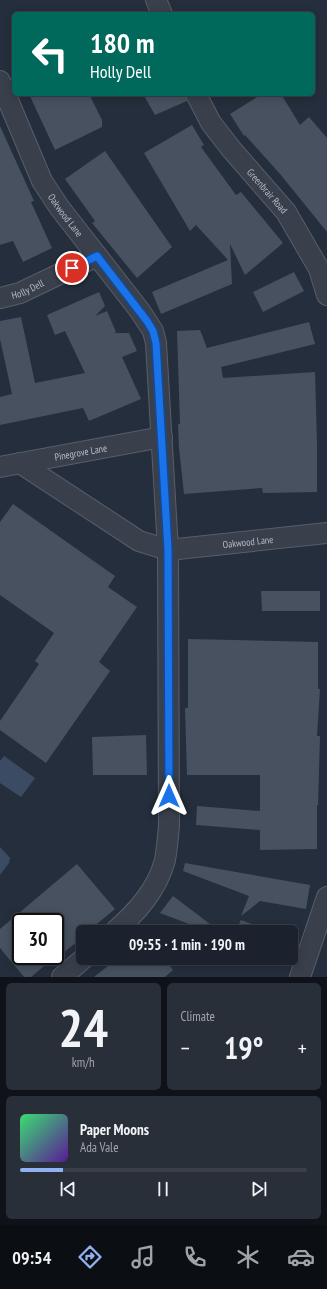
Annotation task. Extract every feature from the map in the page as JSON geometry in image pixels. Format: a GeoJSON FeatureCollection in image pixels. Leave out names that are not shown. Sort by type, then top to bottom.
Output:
{"type":"FeatureCollection","features":[{"type":"Feature","properties":{"kind":"street"},"geometry":{"type":"LineString","coordinates":[[156,0],[161,12]]}},
{"type":"Feature","properties":{"kind":"street","name":"Oakwood Lane"},"geometry":{"type":"LineString","coordinates":[[0,81],[42,181],[59,206],[140,311],[153,331],[156,343],[168,550],[169,826],[164,860],[143,905],[122,925]]}},
{"type":"Feature","properties":{"kind":"street","name":"Greenbrair Road"},"geometry":{"type":"LineString","coordinates":[[197,96],[211,123],[289,218],[319,269],[327,295]]}},
{"type":"Feature","properties":{"kind":"street","name":"Holly Dell"},"geometry":{"type":"LineString","coordinates":[[0,298],[20,293],[97,256]]}},
{"type":"Feature","properties":{"kind":"street","name":"Pinegrove Lane"},"geometry":{"type":"LineString","coordinates":[[0,467],[162,437]]}},
{"type":"Feature","properties":{"kind":"street"},"geometry":{"type":"LineString","coordinates":[[20,463],[139,541],[168,550]]}},
{"type":"Feature","properties":{"kind":"street","name":"Oakwood Lane"},"geometry":{"type":"LineString","coordinates":[[168,550],[327,533]]}},
{"type":"Feature","properties":{"kind":"street"},"geometry":{"type":"LineString","coordinates":[[300,977],[327,897]]}},
{"type":"Feature","properties":{"kind":"street"},"geometry":{"type":"LineString","coordinates":[[62,977],[76,965]]}},
{"type":"Feature","properties":{"kind":"water"},"geometry":{"type":"Polygon","coordinates":[[[4,756],[35,778],[21,797],[0,783],[0,761],[4,756]]]}},
{"type":"Feature","properties":{"kind":"water"},"geometry":{"type":"Polygon","coordinates":[[[0,847],[10,858],[9,863],[0,875],[0,847]]]}},
{"type":"Feature","properties":{"kind":"building"},"geometry":{"type":"Polygon","coordinates":[[[30,96],[90,96],[102,120],[102,127],[55,150],[30,96]]]}},
{"type":"Feature","properties":{"kind":"building"},"geometry":{"type":"Polygon","coordinates":[[[144,96],[186,96],[187,101],[155,115],[144,96]]]}},
{"type":"Feature","properties":{"kind":"building"},"geometry":{"type":"Polygon","coordinates":[[[259,96],[282,96],[300,125],[309,117],[327,138],[327,232],[280,174],[245,135],[244,136],[230,114],[259,96]]]}},
{"type":"Feature","properties":{"kind":"building"},"geometry":{"type":"Polygon","coordinates":[[[192,125],[204,145],[201,147],[236,195],[241,192],[283,243],[245,275],[230,244],[232,284],[161,314],[152,292],[228,260],[196,225],[190,231],[144,153],[192,125]]]}},
{"type":"Feature","properties":{"kind":"building"},"geometry":{"type":"Polygon","coordinates":[[[0,126],[34,201],[31,202],[52,248],[23,262],[13,241],[0,245],[0,126]]]}},
{"type":"Feature","properties":{"kind":"building"},"geometry":{"type":"Polygon","coordinates":[[[105,151],[172,247],[137,278],[92,223],[95,221],[65,179],[105,151]]]}},
{"type":"Feature","properties":{"kind":"building"},"geometry":{"type":"Polygon","coordinates":[[[294,272],[304,291],[263,312],[253,292],[294,272]]]}},
{"type":"Feature","properties":{"kind":"building"},"geometry":{"type":"Polygon","coordinates":[[[99,292],[105,306],[95,316],[107,311],[116,332],[114,333],[129,333],[137,351],[122,357],[141,399],[89,421],[83,408],[0,425],[0,397],[12,394],[0,339],[0,321],[21,317],[35,383],[85,373],[65,331],[55,335],[47,315],[99,292]]]}},
{"type":"Feature","properties":{"kind":"building"},"geometry":{"type":"Polygon","coordinates":[[[309,322],[315,344],[221,367],[223,378],[315,372],[317,492],[263,493],[262,488],[184,494],[179,448],[178,424],[180,424],[177,331],[200,330],[207,348],[309,322]]]}},
{"type":"Feature","properties":{"kind":"building"},"geometry":{"type":"Polygon","coordinates":[[[13,504],[115,576],[108,587],[137,607],[99,662],[110,671],[46,763],[0,730],[0,721],[39,664],[35,661],[54,633],[0,595],[0,522],[13,504]]]}},
{"type":"Feature","properties":{"kind":"building"},"geometry":{"type":"Polygon","coordinates":[[[261,591],[320,591],[320,611],[262,611],[261,591]]]}},
{"type":"Feature","properties":{"kind":"building"},"geometry":{"type":"Polygon","coordinates":[[[188,639],[318,642],[318,689],[320,689],[317,736],[320,736],[317,849],[260,850],[260,830],[196,825],[197,806],[260,811],[260,775],[187,775],[185,708],[188,708],[188,639]]]}},
{"type":"Feature","properties":{"kind":"building"},"geometry":{"type":"Polygon","coordinates":[[[146,735],[147,775],[93,775],[92,737],[146,735]]]}},
{"type":"Feature","properties":{"kind":"building"},"geometry":{"type":"Polygon","coordinates":[[[185,863],[310,885],[306,909],[260,901],[241,916],[249,896],[183,871],[185,863]]]}},
{"type":"Feature","properties":{"kind":"building"},"geometry":{"type":"Polygon","coordinates":[[[77,864],[115,909],[96,925],[76,925],[76,942],[64,952],[64,913],[19,913],[77,864]]]}},
{"type":"Feature","properties":{"kind":"building"},"geometry":{"type":"Polygon","coordinates":[[[173,896],[211,925],[192,925],[160,913],[173,896]]]}},
{"type":"Feature","properties":{"kind":"building"},"geometry":{"type":"Polygon","coordinates":[[[12,919],[12,962],[0,948],[0,929],[12,919]]]}},
{"type":"Feature","properties":{"kind":"building"},"geometry":{"type":"Polygon","coordinates":[[[241,920],[254,925],[238,925],[241,920]]]}},
{"type":"Feature","properties":{"kind":"building"},"geometry":{"type":"Polygon","coordinates":[[[14,965],[45,965],[31,977],[24,977],[14,965]]]}},
{"type":"Feature","properties":{"kind":"building"},"geometry":{"type":"Polygon","coordinates":[[[109,965],[169,965],[173,970],[165,977],[94,977],[109,965]]]}},
{"type":"Feature","properties":{"kind":"route"},"geometry":{"type":"LineString","coordinates":[[72,268],[97,256],[147,321],[153,331],[156,343],[168,550],[169,796]]}}]}
